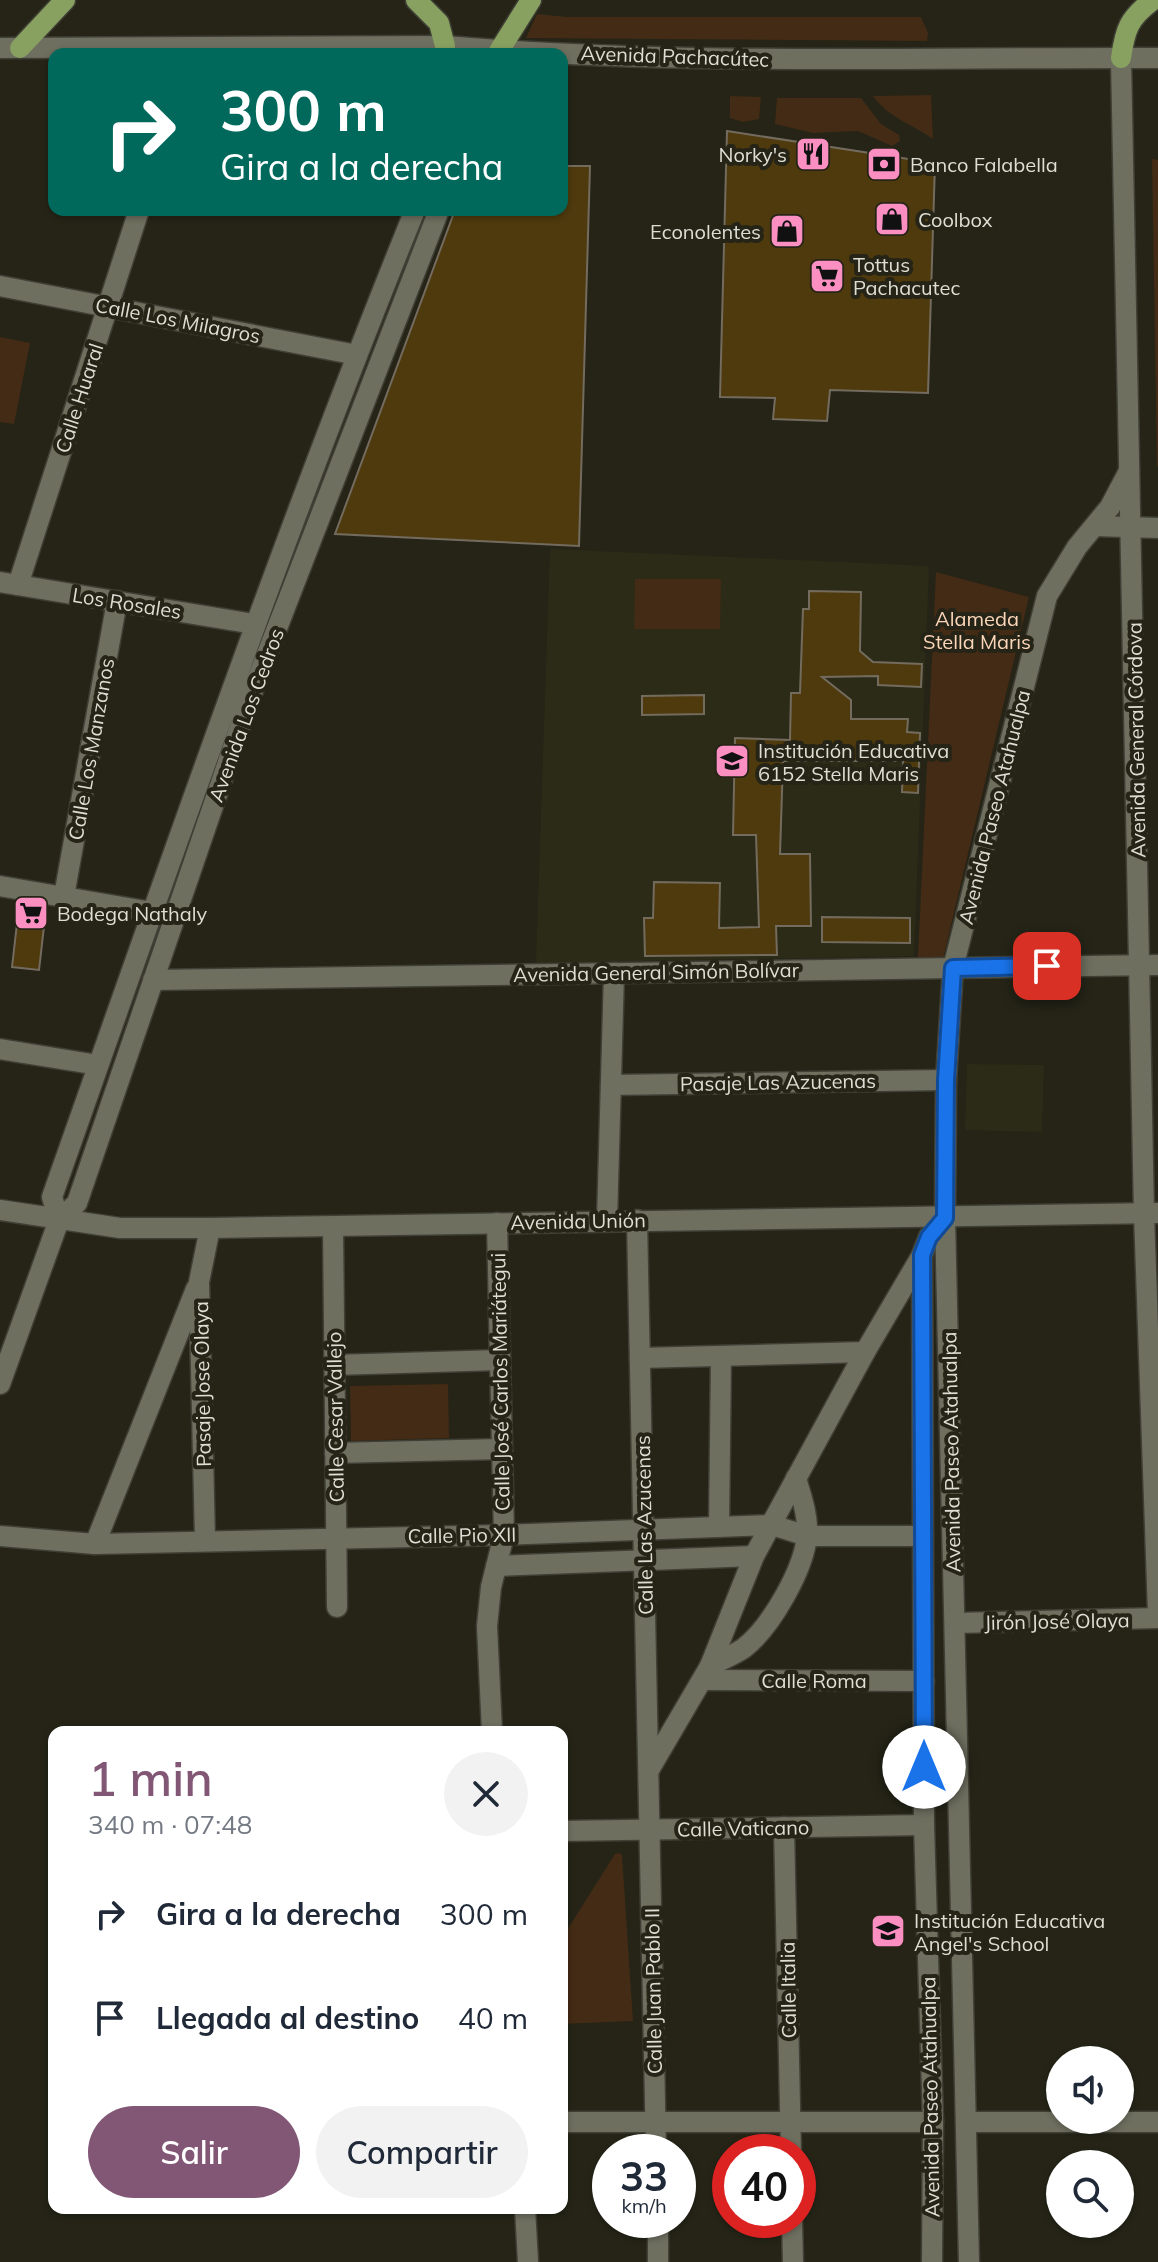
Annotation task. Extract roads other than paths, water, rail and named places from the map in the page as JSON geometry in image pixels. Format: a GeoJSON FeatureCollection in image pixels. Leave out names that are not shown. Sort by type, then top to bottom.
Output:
{"type":"FeatureCollection","features":[{"type":"Feature","properties":{"kind":"main road"},"geometry":{"type":"LineString","coordinates":[[10,48],[65,0]]}},
{"type":"Feature","properties":{"kind":"main road"},"geometry":{"type":"LineString","coordinates":[[416,0],[439,23],[444,48]]}},
{"type":"Feature","properties":{"kind":"main road"},"geometry":{"type":"LineString","coordinates":[[501,48],[531,0]]}},
{"type":"Feature","properties":{"kind":"main road"},"geometry":{"type":"LineString","coordinates":[[1121,58],[1125,29],[1153,0]]}},
{"type":"Feature","properties":{"kind":"street","name":"Avenida Pachacútec"},"geometry":{"type":"LineString","coordinates":[[10,48],[48,49]]}},
{"type":"Feature","properties":{"kind":"street","name":"Avenida Pachacútec"},"geometry":{"type":"LineString","coordinates":[[568,54],[763,59],[1158,58]]}},
{"type":"Feature","properties":{"kind":"street","name":"Avenida General Córdova"},"geometry":{"type":"LineString","coordinates":[[1121,58],[1129,471],[1150,965],[1158,1616]]}},
{"type":"Feature","properties":{"kind":"street","name":"Calle Huaral"},"geometry":{"type":"LineString","coordinates":[[9,584],[109,307],[137,216]]}},
{"type":"Feature","properties":{"kind":"street","name":"Avenida Los Cedros"},"geometry":{"type":"LineString","coordinates":[[59,1220],[52,1197],[98,1065],[254,624],[413,216]]}},
{"type":"Feature","properties":{"kind":"street","name":"Avenida Los Cedros"},"geometry":{"type":"LineString","coordinates":[[1,1376],[59,1220],[77,1203],[250,698],[437,216]]}},
{"type":"Feature","properties":{"kind":"street","name":"Calle Los Milagros"},"geometry":{"type":"LineString","coordinates":[[0,286],[357,355]]}},
{"type":"Feature","properties":{"kind":"street","name":"Avenida Paseo Atahualpa"},"geometry":{"type":"LineString","coordinates":[[969,2262],[945,1218],[946,1080],[953,968],[1047,596],[1077,547],[1118,496],[1129,471]]}},
{"type":"Feature","properties":{"kind":"street"},"geometry":{"type":"LineString","coordinates":[[1095,526],[1158,528]]}},
{"type":"Feature","properties":{"kind":"street","name":"Los Rosales"},"geometry":{"type":"LineString","coordinates":[[9,584],[254,624]]}},
{"type":"Feature","properties":{"kind":"street","name":"Calle Los Manzanos"},"geometry":{"type":"LineString","coordinates":[[64,896],[117,601]]}},
{"type":"Feature","properties":{"kind":"street"},"geometry":{"type":"LineString","coordinates":[[0,886],[152,912]]}},
{"type":"Feature","properties":{"kind":"street","name":"Avenida General Simón Bolívar"},"geometry":{"type":"LineString","coordinates":[[153,980],[1150,965]]}},
{"type":"Feature","properties":{"kind":"street"},"geometry":{"type":"LineString","coordinates":[[607,1221],[614,973]]}},
{"type":"Feature","properties":{"kind":"street"},"geometry":{"type":"LineString","coordinates":[[0,1049],[98,1065]]}},
{"type":"Feature","properties":{"kind":"street","name":"Pasaje Las Azucenas"},"geometry":{"type":"LineString","coordinates":[[611,1085],[946,1080]]}},
{"type":"Feature","properties":{"kind":"street","name":"Avenida Unión"},"geometry":{"type":"LineString","coordinates":[[0,1210],[120,1228],[1151,1213]]}},
{"type":"Feature","properties":{"kind":"street"},"geometry":{"type":"LineString","coordinates":[[649,1770],[707,1673],[754,1556],[865,1352],[922,1255],[929,1237],[945,1218]]}},
{"type":"Feature","properties":{"kind":"street","name":"Calle Las Azucenas"},"geometry":{"type":"LineString","coordinates":[[637,1220],[650,1829]]}},
{"type":"Feature","properties":{"kind":"street","name":"Calle José Carlos Mariátegui"},"geometry":{"type":"LineString","coordinates":[[492,1726],[487,1626],[491,1587],[504,1535],[497,1223]]}},
{"type":"Feature","properties":{"kind":"street","name":"Calle Cesar Vallejo"},"geometry":{"type":"LineString","coordinates":[[333,1227],[337,1607]]}},
{"type":"Feature","properties":{"kind":"street","name":"Pasaje Jose Olaya"},"geometry":{"type":"LineString","coordinates":[[205,1540],[199,1282],[210,1228]]}},
{"type":"Feature","properties":{"kind":"street","name":"Avenida Paseo Atahualpa"},"geometry":{"type":"LineString","coordinates":[[922,1255],[924,1825],[933,2122],[932,2262]]}},
{"type":"Feature","properties":{"kind":"street"},"geometry":{"type":"LineString","coordinates":[[95,1544],[199,1282]]}},
{"type":"Feature","properties":{"kind":"street"},"geometry":{"type":"LineString","coordinates":[[640,1358],[865,1352]]}},
{"type":"Feature","properties":{"kind":"street"},"geometry":{"type":"LineString","coordinates":[[719,1527],[721,1356]]}},
{"type":"Feature","properties":{"kind":"street"},"geometry":{"type":"LineString","coordinates":[[334,1365],[500,1360]]}},
{"type":"Feature","properties":{"kind":"street"},"geometry":{"type":"LineString","coordinates":[[335,1453],[502,1449]]}},
{"type":"Feature","properties":{"kind":"street"},"geometry":{"type":"LineString","coordinates":[[707,1673],[745,1647],[766,1624],[789,1588],[807,1536],[805,1510],[796,1478]]}},
{"type":"Feature","properties":{"kind":"street","name":"Calle Pio XII"},"geometry":{"type":"LineString","coordinates":[[0,1536],[95,1544],[504,1535],[772,1525],[807,1536],[923,1536]]}},
{"type":"Feature","properties":{"kind":"street","name":"Calle Pio XII"},"geometry":{"type":"LineString","coordinates":[[496,1566],[754,1556]]}},
{"type":"Feature","properties":{"kind":"street","name":"Jirón José Olaya"},"geometry":{"type":"LineString","coordinates":[[955,1623],[1158,1616]]}},
{"type":"Feature","properties":{"kind":"street","name":"Calle Roma"},"geometry":{"type":"LineString","coordinates":[[707,1673],[924,1681]]}},
{"type":"Feature","properties":{"kind":"street","name":"Calle Vaticano"},"geometry":{"type":"LineString","coordinates":[[568,1831],[924,1825]]}},
{"type":"Feature","properties":{"kind":"street","name":"Calle Italia"},"geometry":{"type":"LineString","coordinates":[[784,1827],[790,2134]]}},
{"type":"Feature","properties":{"kind":"street","name":"Calle Juan Pablo II"},"geometry":{"type":"LineString","coordinates":[[650,1829],[656,2134]]}},
{"type":"Feature","properties":{"kind":"street"},"geometry":{"type":"LineString","coordinates":[[568,2122],[933,2122]]}},
{"type":"Feature","properties":{"kind":"street"},"geometry":{"type":"LineString","coordinates":[[967,2122],[1158,2122]]}},
{"type":"Feature","properties":{"kind":"street"},"geometry":{"type":"LineString","coordinates":[[525,2214],[528,2262]]}},
{"type":"Feature","properties":{"kind":"street"},"geometry":{"type":"LineString","coordinates":[[658,2238],[658,2262]]}},
{"type":"Feature","properties":{"kind":"street"},"geometry":{"type":"LineString","coordinates":[[792,2238],[793,2262]]}},
{"type":"Feature","properties":{"kind":"place","name":"Norky's"},"geometry":{"type":"Point","coordinates":[813,154]}},
{"type":"Feature","properties":{"kind":"place","name":"Banco Falabella"},"geometry":{"type":"Point","coordinates":[884,164]}},
{"type":"Feature","properties":{"kind":"place","name":"Coolbox"},"geometry":{"type":"Point","coordinates":[892,219]}},
{"type":"Feature","properties":{"kind":"place","name":"Econolentes"},"geometry":{"type":"Point","coordinates":[787,231]}},
{"type":"Feature","properties":{"kind":"place","name":"Tottus Pachacutec"},"geometry":{"type":"Point","coordinates":[827,276]}},
{"type":"Feature","properties":{"kind":"place","name":"Institución Educativa 6152 Stella Maris"},"geometry":{"type":"Point","coordinates":[732,761]}},
{"type":"Feature","properties":{"kind":"place","name":"Bodega Nathaly"},"geometry":{"type":"Point","coordinates":[31,913]}},
{"type":"Feature","properties":{"kind":"place","name":"Institución Educativa Angel's School"},"geometry":{"type":"Point","coordinates":[888,1931]}},
{"type":"Feature","properties":{"kind":"park label","name":"Alameda Stella Maris"},"geometry":{"type":"Point","coordinates":[977,630]}}]}
